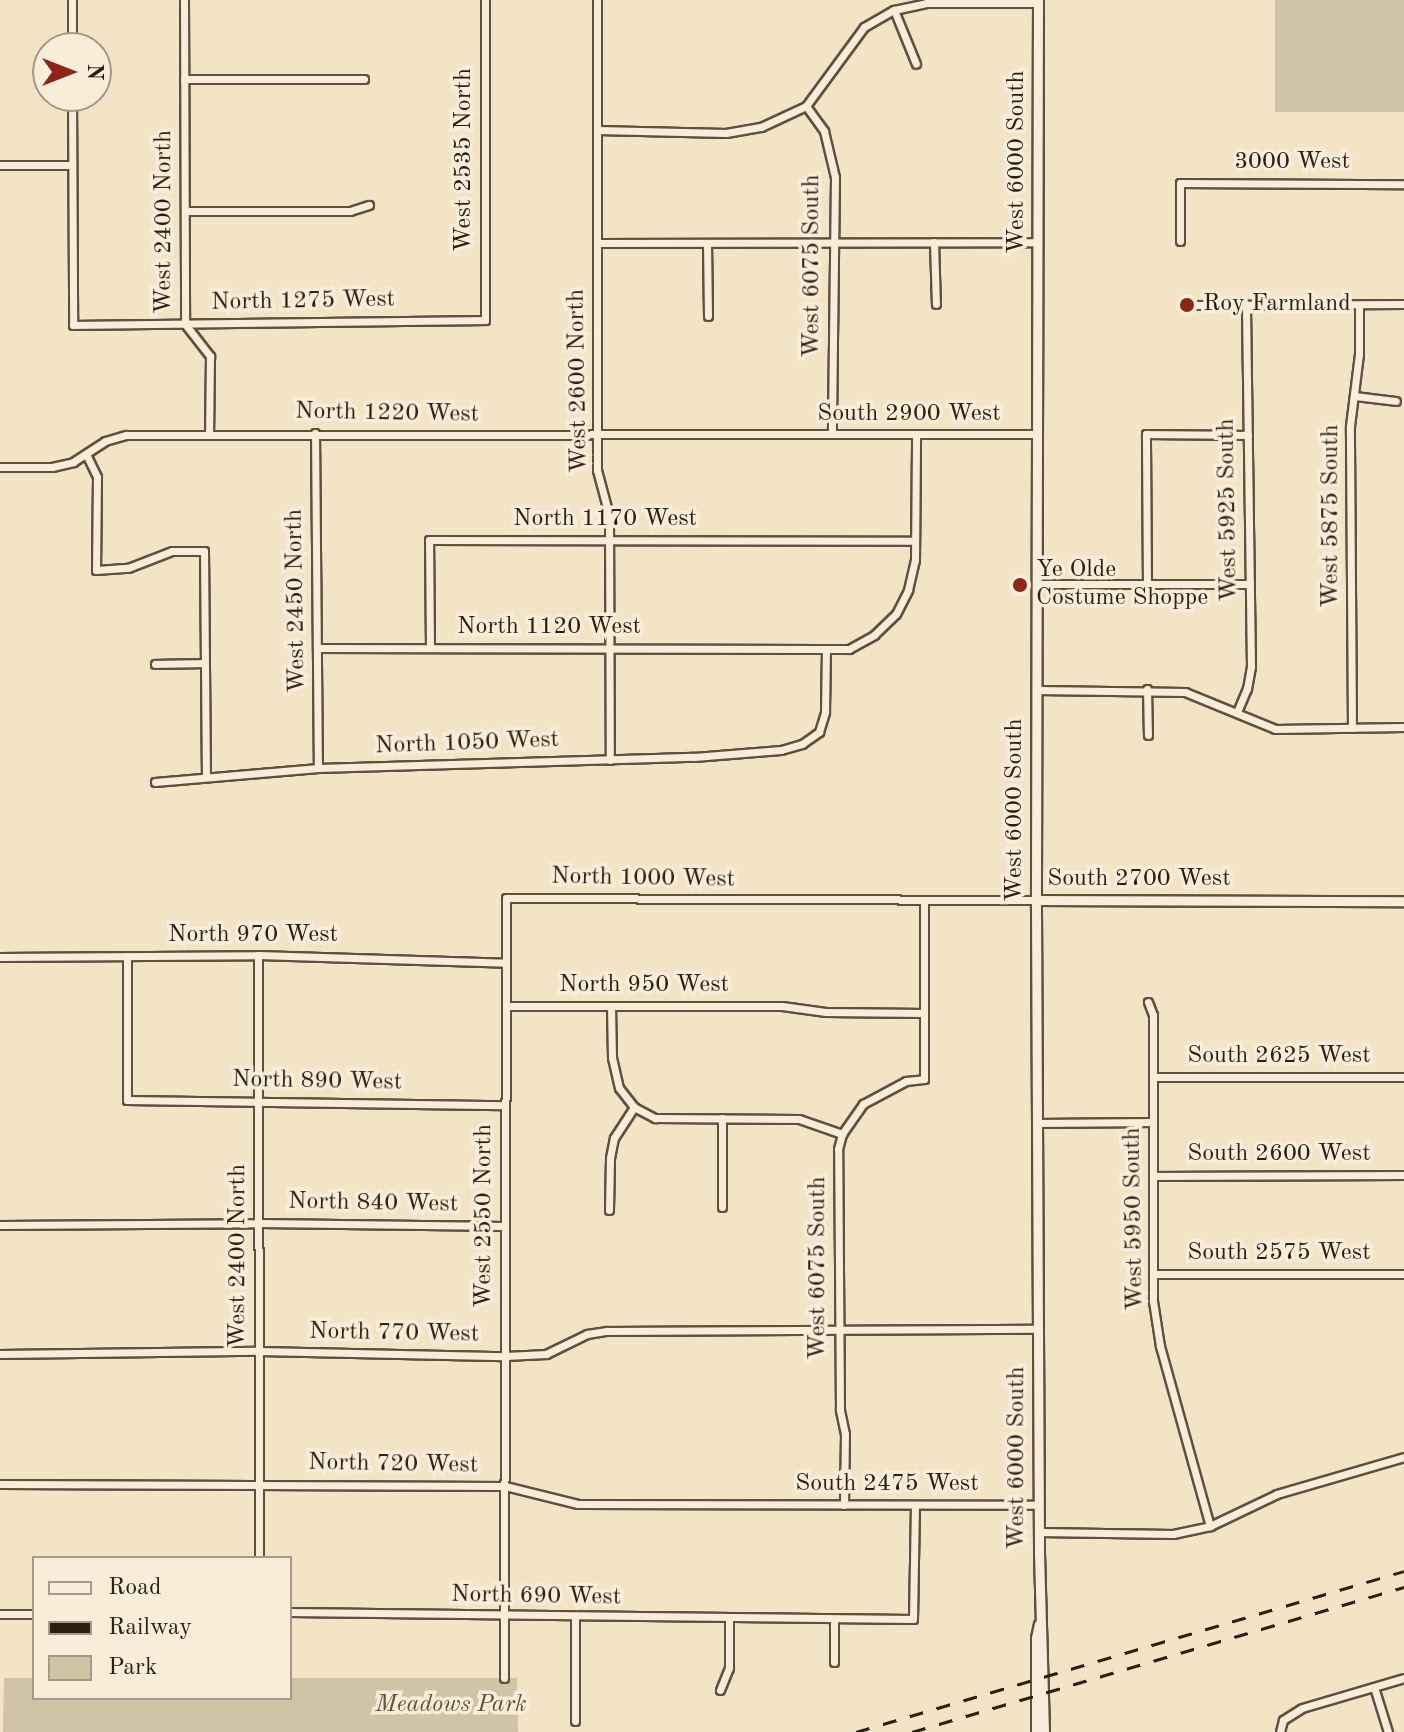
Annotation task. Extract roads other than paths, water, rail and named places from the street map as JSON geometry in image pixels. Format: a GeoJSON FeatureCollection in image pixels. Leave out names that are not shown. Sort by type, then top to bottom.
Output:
{"type":"FeatureCollection","features":[{"type":"Feature","properties":{"kind":"street"},"geometry":{"type":"LineString","coordinates":[[72,0],[72,32]]}},
{"type":"Feature","properties":{"kind":"street","name":"West 2400 North"},"geometry":{"type":"LineString","coordinates":[[184,0],[185,324],[210,356],[209,435]]}},
{"type":"Feature","properties":{"kind":"street","name":"West 2535 North"},"geometry":{"type":"LineString","coordinates":[[485,0],[485,320]]}},
{"type":"Feature","properties":{"kind":"street","name":"West 2600 North"},"geometry":{"type":"LineString","coordinates":[[597,0],[597,470],[609,515],[610,760]]}},
{"type":"Feature","properties":{"kind":"street"},"geometry":{"type":"LineString","coordinates":[[597,130],[726,133],[761,127],[806,106],[864,27],[894,10],[926,3],[1038,1]]}},
{"type":"Feature","properties":{"kind":"street","name":"West 6000 South"},"geometry":{"type":"LineString","coordinates":[[1038,1],[1036,900],[1040,1678]]}},
{"type":"Feature","properties":{"kind":"street"},"geometry":{"type":"LineString","coordinates":[[894,10],[916,64]]}},
{"type":"Feature","properties":{"kind":"street"},"geometry":{"type":"LineString","coordinates":[[184,79],[364,79]]}},
{"type":"Feature","properties":{"kind":"street","name":"West 6075 South"},"geometry":{"type":"LineString","coordinates":[[806,106],[824,131],[832,151],[832,434]]}},
{"type":"Feature","properties":{"kind":"street"},"geometry":{"type":"LineString","coordinates":[[0,165],[72,165],[72,112]]}},
{"type":"Feature","properties":{"kind":"street","name":"North 1275 West"},"geometry":{"type":"LineString","coordinates":[[72,165],[73,325],[485,320]]}},
{"type":"Feature","properties":{"kind":"street","name":"3000 West"},"geometry":{"type":"LineString","coordinates":[[1180,241],[1180,183],[1404,184]]}},
{"type":"Feature","properties":{"kind":"street"},"geometry":{"type":"LineString","coordinates":[[186,211],[350,211],[369,205]]}},
{"type":"Feature","properties":{"kind":"street"},"geometry":{"type":"LineString","coordinates":[[934,242],[936,304]]}},
{"type":"Feature","properties":{"kind":"street"},"geometry":{"type":"LineString","coordinates":[[597,243],[1038,242]]}},
{"type":"Feature","properties":{"kind":"street"},"geometry":{"type":"LineString","coordinates":[[707,243],[708,316]]}},
{"type":"Feature","properties":{"kind":"street"},"geometry":{"type":"LineString","coordinates":[[1198,305],[1404,304]]}},
{"type":"Feature","properties":{"kind":"street","name":"West 5925 South"},"geometry":{"type":"LineString","coordinates":[[1237,712],[1247,689],[1251,666],[1246,305]]}},
{"type":"Feature","properties":{"kind":"street","name":"West 5875 South"},"geometry":{"type":"LineString","coordinates":[[1352,728],[1350,426],[1359,305]]}},
{"type":"Feature","properties":{"kind":"street"},"geometry":{"type":"LineString","coordinates":[[1354,396],[1396,401]]}},
{"type":"Feature","properties":{"kind":"street","name":"West 2450 North"},"geometry":{"type":"LineString","coordinates":[[315,433],[318,768]]}},
{"type":"Feature","properties":{"kind":"street"},"geometry":{"type":"LineString","coordinates":[[915,541],[916,434]]}},
{"type":"Feature","properties":{"kind":"street","name":"South 2900 West"},"geometry":{"type":"LineString","coordinates":[[781,436],[1038,434]]}},
{"type":"Feature","properties":{"kind":"street"},"geometry":{"type":"LineString","coordinates":[[1147,585],[1146,434],[1248,435]]}},
{"type":"Feature","properties":{"kind":"street","name":"North 1220 West"},"geometry":{"type":"LineString","coordinates":[[0,467],[52,467],[86,454],[105,441],[126,435],[781,436]]}},
{"type":"Feature","properties":{"kind":"street"},"geometry":{"type":"LineString","coordinates":[[86,454],[97,477],[96,570],[128,568],[172,551],[204,551],[206,776]]}},
{"type":"Feature","properties":{"kind":"street","name":"North 1170 West"},"geometry":{"type":"LineString","coordinates":[[430,648],[429,540],[915,541]]}},
{"type":"Feature","properties":{"kind":"street","name":"North 1120 West"},"geometry":{"type":"LineString","coordinates":[[317,648],[849,649],[874,635],[896,614],[908,590],[915,541]]}},
{"type":"Feature","properties":{"kind":"street"},"geometry":{"type":"LineString","coordinates":[[1038,584],[1250,584]]}},
{"type":"Feature","properties":{"kind":"street","name":"North 1050 West"},"geometry":{"type":"LineString","coordinates":[[155,782],[318,768],[610,760],[781,750],[802,744],[819,732],[825,712],[826,649]]}},
{"type":"Feature","properties":{"kind":"street"},"geometry":{"type":"LineString","coordinates":[[155,664],[205,663]]}},
{"type":"Feature","properties":{"kind":"street"},"geometry":{"type":"LineString","coordinates":[[1037,690],[1147,689],[1185,692],[1275,729],[1404,727]]}},
{"type":"Feature","properties":{"kind":"street"},"geometry":{"type":"LineString","coordinates":[[1147,689],[1148,735]]}},
{"type":"Feature","properties":{"kind":"street","name":"North 1000 West"},"geometry":{"type":"LineString","coordinates":[[506,898],[779,901]]}},
{"type":"Feature","properties":{"kind":"street","name":"West 2550 North"},"geometry":{"type":"LineString","coordinates":[[504,1678],[506,898]]}},
{"type":"Feature","properties":{"kind":"street","name":"South 2700 West"},"geometry":{"type":"LineString","coordinates":[[779,901],[1404,901]]}},
{"type":"Feature","properties":{"kind":"street"},"geometry":{"type":"LineString","coordinates":[[611,1006],[612,1058],[619,1088],[634,1107],[655,1118],[782,1118],[842,1134],[863,1104],[906,1081],[924,1079],[924,901]]}},
{"type":"Feature","properties":{"kind":"street","name":"West 2400 North"},"geometry":{"type":"LineString","coordinates":[[258,955],[259,1556]]}},
{"type":"Feature","properties":{"kind":"street","name":"North 970 West"},"geometry":{"type":"LineString","coordinates":[[0,957],[258,955],[506,963]]}},
{"type":"Feature","properties":{"kind":"street","name":"North 890 West"},"geometry":{"type":"LineString","coordinates":[[127,956],[127,1100],[505,1105]]}},
{"type":"Feature","properties":{"kind":"street","name":"West 5950 South"},"geometry":{"type":"LineString","coordinates":[[1148,1002],[1153,1015],[1153,1274],[1160,1346],[1210,1526]]}},
{"type":"Feature","properties":{"kind":"street","name":"North 950 West"},"geometry":{"type":"LineString","coordinates":[[506,1006],[782,1006],[826,1012],[924,1013]]}},
{"type":"Feature","properties":{"kind":"street","name":"South 2625 West"},"geometry":{"type":"LineString","coordinates":[[1153,1077],[1404,1077]]}},
{"type":"Feature","properties":{"kind":"street"},"geometry":{"type":"LineString","coordinates":[[609,1210],[610,1158],[614,1138],[634,1107]]}},
{"type":"Feature","properties":{"kind":"street"},"geometry":{"type":"LineString","coordinates":[[722,1118],[722,1207]]}},
{"type":"Feature","properties":{"kind":"street"},"geometry":{"type":"LineString","coordinates":[[1037,1123],[1153,1122]]}},
{"type":"Feature","properties":{"kind":"street","name":"West 6075 South"},"geometry":{"type":"LineString","coordinates":[[842,1134],[838,1149],[844,1505]]}},
{"type":"Feature","properties":{"kind":"street","name":"South 2600 West"},"geometry":{"type":"LineString","coordinates":[[1153,1176],[1404,1175]]}},
{"type":"Feature","properties":{"kind":"street","name":"North 840 West"},"geometry":{"type":"LineString","coordinates":[[0,1225],[259,1223],[505,1226]]}},
{"type":"Feature","properties":{"kind":"street","name":"South 2575 West"},"geometry":{"type":"LineString","coordinates":[[1153,1274],[1404,1274]]}},
{"type":"Feature","properties":{"kind":"street","name":"North 770 West"},"geometry":{"type":"LineString","coordinates":[[0,1354],[259,1351],[505,1356],[546,1354],[587,1334],[607,1331],[1038,1329]]}},
{"type":"Feature","properties":{"kind":"street"},"geometry":{"type":"LineString","coordinates":[[1039,1532],[1173,1534],[1210,1526],[1277,1494],[1404,1457]]}},
{"type":"Feature","properties":{"kind":"street","name":"North 720 West"},"geometry":{"type":"LineString","coordinates":[[0,1484],[505,1486],[578,1504],[783,1505]]}},
{"type":"Feature","properties":{"kind":"street","name":"South 2475 West"},"geometry":{"type":"LineString","coordinates":[[783,1505],[1038,1505]]}},
{"type":"Feature","properties":{"kind":"street","name":"North 690 West"},"geometry":{"type":"LineString","coordinates":[[292,1612],[575,1618],[913,1619],[915,1505]]}},
{"type":"Feature","properties":{"kind":"street"},"geometry":{"type":"LineString","coordinates":[[0,1614],[32,1614]]}},
{"type":"Feature","properties":{"kind":"street"},"geometry":{"type":"LineString","coordinates":[[575,1618],[575,1721]]}},
{"type":"Feature","properties":{"kind":"street"},"geometry":{"type":"LineString","coordinates":[[720,1690],[729,1668],[729,1618]]}},
{"type":"Feature","properties":{"kind":"street"},"geometry":{"type":"LineString","coordinates":[[834,1619],[834,1662]]}},
{"type":"Feature","properties":{"kind":"street"},"geometry":{"type":"LineString","coordinates":[[1036,1732],[1040,1678]]}},
{"type":"Feature","properties":{"kind":"street"},"geometry":{"type":"LineString","coordinates":[[1040,1678],[1044,1732]]}},
{"type":"Feature","properties":{"kind":"street"},"geometry":{"type":"LineString","coordinates":[[1280,1732],[1283,1720],[1302,1708],[1404,1678]]}},
{"type":"Feature","properties":{"kind":"street"},"geometry":{"type":"LineString","coordinates":[[1374,1687],[1388,1732]]}},
{"type":"Feature","properties":{"kind":"railway"},"geometry":{"type":"LineString","coordinates":[[856,1732],[1404,1571]]}},
{"type":"Feature","properties":{"kind":"railway"},"geometry":{"type":"LineString","coordinates":[[912,1732],[1404,1587]]}},
{"type":"Feature","properties":{"kind":"place","name":"Roy Farmland"},"geometry":{"type":"Point","coordinates":[1187,305]}},
{"type":"Feature","properties":{"kind":"place","name":"Ye Olde Costume Shoppe"},"geometry":{"type":"Point","coordinates":[1020,585]}},
{"type":"Feature","properties":{"kind":"park label","name":"Meadows Park"},"geometry":{"type":"Point","coordinates":[451,1706]}}]}
